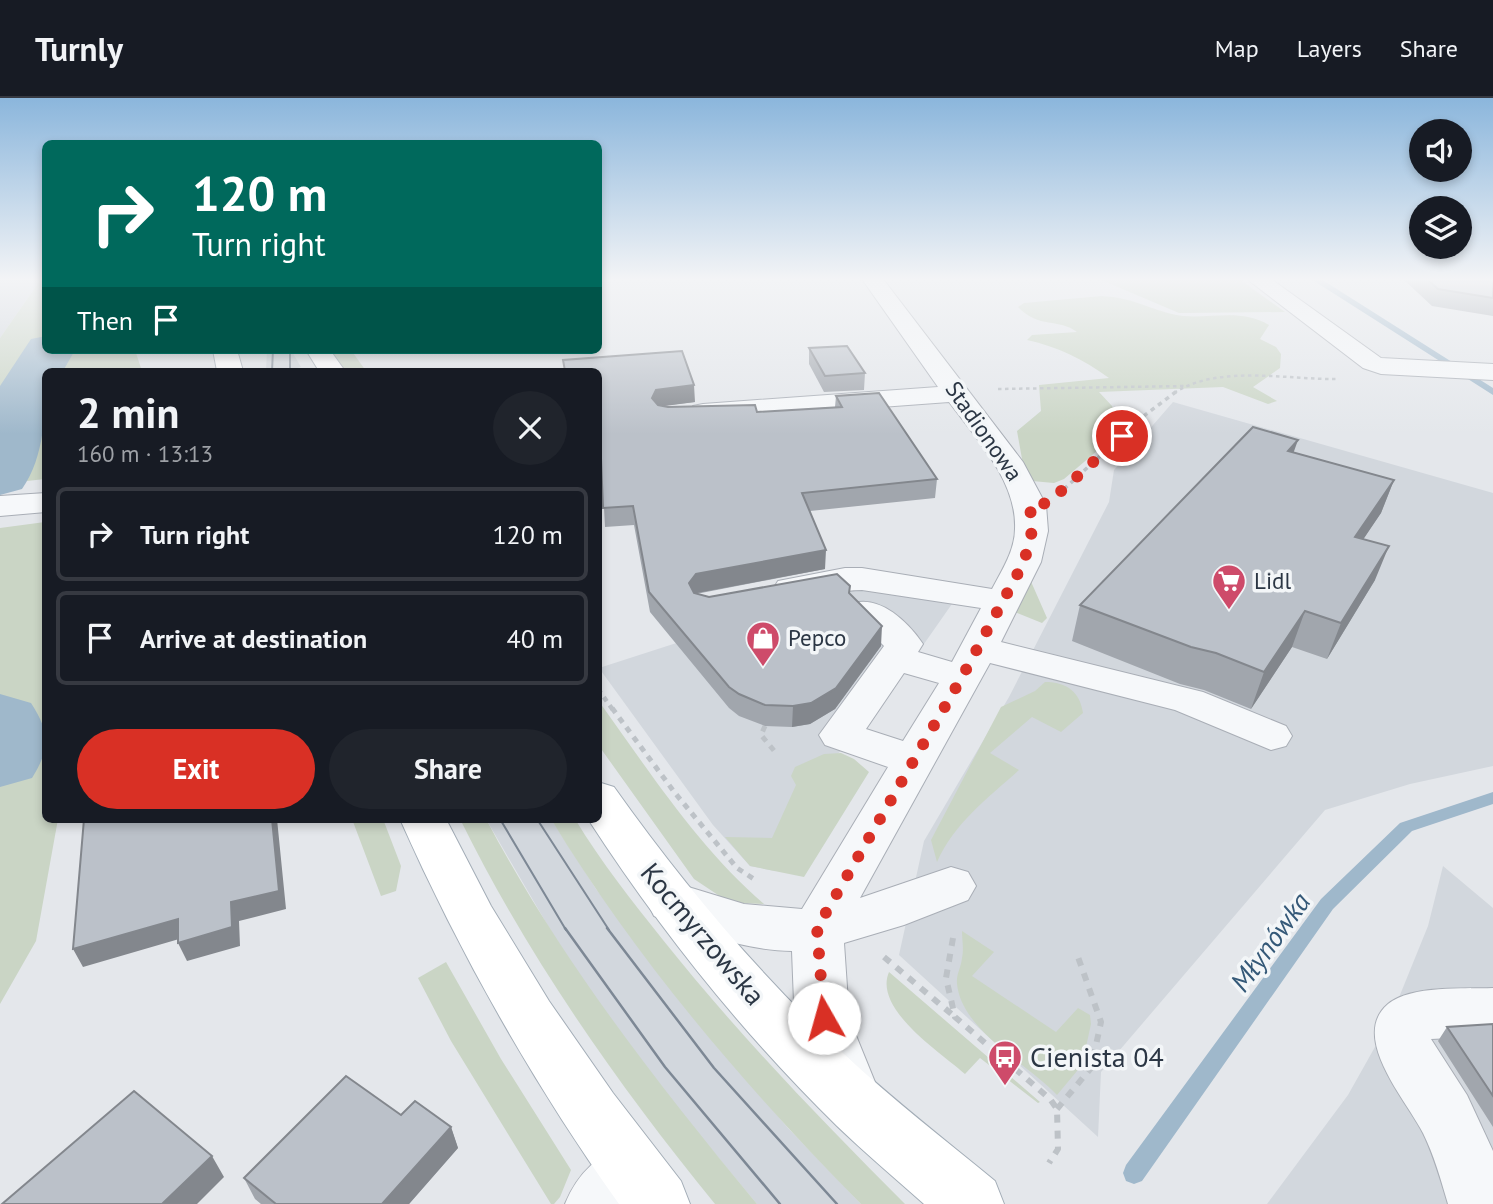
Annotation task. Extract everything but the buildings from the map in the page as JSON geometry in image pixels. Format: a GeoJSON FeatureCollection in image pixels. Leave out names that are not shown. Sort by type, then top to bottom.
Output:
{"type":"FeatureCollection","features":[{"type":"Feature","properties":{"kind":"main road","name":"Kocmyrzowska"},"geometry":{"type":"LineString","coordinates":[[602,803],[672,902],[780,1026],[860,1107],[972,1204]]}},
{"type":"Feature","properties":{"kind":"main road"},"geometry":{"type":"LineString","coordinates":[[425,823],[499,965],[545,1041],[629,1193]]}},
{"type":"Feature","properties":{"kind":"street","name":"Stadionowa"},"geometry":{"type":"LineString","coordinates":[[817,928],[971,663],[1028,552],[1032,531],[1030,505],[1012,468],[911,331]]}},
{"type":"Feature","properties":{"kind":"street"},"geometry":{"type":"LineString","coordinates":[[1328,331],[1372,363],[1394,369],[1492,372]]}},
{"type":"Feature","properties":{"kind":"street"},"geometry":{"type":"LineString","coordinates":[[681,414],[955,388]]}},
{"type":"Feature","properties":{"kind":"street"},"geometry":{"type":"LineString","coordinates":[[0,506],[42,502]]}},
{"type":"Feature","properties":{"kind":"street"},"geometry":{"type":"LineString","coordinates":[[764,594],[845,579],[862,579],[1003,601]]}},
{"type":"Feature","properties":{"kind":"street"},"geometry":{"type":"LineString","coordinates":[[867,611],[904,644],[840,735],[914,760]]}},
{"type":"Feature","properties":{"kind":"street"},"geometry":{"type":"LineString","coordinates":[[895,658],[971,663],[1189,701],[1271,736]]}},
{"type":"Feature","properties":{"kind":"street"},"geometry":{"type":"LineString","coordinates":[[672,902],[745,925],[786,929],[817,928],[912,902],[951,886]]}},
{"type":"Feature","properties":{"kind":"street"},"geometry":{"type":"LineString","coordinates":[[817,928],[821,1002],[827,1034],[835,1061],[860,1107]]}},
{"type":"Feature","properties":{"kind":"street"},"geometry":{"type":"LineString","coordinates":[[1480,1204],[1468,1164],[1451,1128],[1402,1040],[1403,1028],[1412,1018],[1493,1012]]}},
{"type":"Feature","properties":{"kind":"path"},"geometry":{"type":"LineString","coordinates":[[955,388],[1002,390],[1186,386],[1236,379],[1350,378],[1394,369]]}},
{"type":"Feature","properties":{"kind":"path"},"geometry":{"type":"LineString","coordinates":[[1030,505],[1048,503],[1159,403],[1186,386]]}},
{"type":"Feature","properties":{"kind":"path"},"geometry":{"type":"LineString","coordinates":[[602,694],[675,793],[737,868],[760,883]]}},
{"type":"Feature","properties":{"kind":"path"},"geometry":{"type":"LineString","coordinates":[[765,726],[761,735],[776,752]]}},
{"type":"Feature","properties":{"kind":"path"},"geometry":{"type":"LineString","coordinates":[[953,938],[946,978],[955,1017]]}},
{"type":"Feature","properties":{"kind":"path"},"geometry":{"type":"LineString","coordinates":[[881,954],[1042,1090],[1057,1109],[1058,1149],[1049,1163]]}},
{"type":"Feature","properties":{"kind":"path"},"geometry":{"type":"LineString","coordinates":[[1057,1109],[1091,1068],[1101,1022],[1078,957]]}},
{"type":"Feature","properties":{"kind":"shaded area"},"geometry":{"type":"Polygon","coordinates":[[[267,354],[293,354],[301,367],[297,368],[266,368],[267,354]]]}},
{"type":"Feature","properties":{"kind":"shaded area"},"geometry":{"type":"Polygon","coordinates":[[[1173,402],[1493,493],[1493,766],[1410,784],[1325,810],[1101,1072],[1098,1137],[899,955],[924,841],[1009,697],[1109,502],[1114,470],[1173,402]]]}},
{"type":"Feature","properties":{"kind":"shaded area"},"geometry":{"type":"Polygon","coordinates":[[[853,586],[954,601],[903,674],[846,747],[804,781],[775,871],[750,866],[713,825],[602,672],[602,667],[853,586]]]}},
{"type":"Feature","properties":{"kind":"shaded area"},"geometry":{"type":"Polygon","coordinates":[[[488,823],[554,823],[596,889],[675,993],[787,1127],[861,1204],[757,1204],[678,1109],[593,996],[555,938],[488,823]]]}},
{"type":"Feature","properties":{"kind":"shaded area"},"geometry":{"type":"Polygon","coordinates":[[[1443,866],[1493,908],[1493,1204],[1267,1204],[1348,1095],[1389,1022],[1428,926],[1443,866]]]}},
{"type":"Feature","properties":{"kind":"green space"},"geometry":{"type":"Polygon","coordinates":[[[5,331],[42,331],[42,354],[136,354],[141,368],[42,368],[42,479],[0,484],[0,338],[5,331]]]}},
{"type":"Feature","properties":{"kind":"green space"},"geometry":{"type":"Polygon","coordinates":[[[1075,331],[1265,331],[1260,339],[1276,347],[1281,354],[1280,368],[1253,387],[1277,401],[1268,404],[1223,387],[1099,392],[1112,406],[1118,420],[1104,445],[1064,479],[1054,483],[1032,481],[1024,470],[1017,431],[1041,411],[1039,385],[1109,378],[1070,354],[1027,340],[1032,335],[1077,332],[1075,331]]]}},
{"type":"Feature","properties":{"kind":"green space"},"geometry":{"type":"Polygon","coordinates":[[[333,354],[354,354],[364,368],[342,368],[333,354]]]}},
{"type":"Feature","properties":{"kind":"green space"},"geometry":{"type":"Polygon","coordinates":[[[42,522],[42,823],[57,823],[36,941],[0,1004],[0,528],[42,522]]]}},
{"type":"Feature","properties":{"kind":"green space"},"geometry":{"type":"Polygon","coordinates":[[[1029,577],[1047,618],[1042,623],[1012,611],[1029,577]]]}},
{"type":"Feature","properties":{"kind":"green space"},"geometry":{"type":"Polygon","coordinates":[[[1045,682],[1060,684],[1071,690],[1079,699],[1083,713],[1061,732],[1032,717],[990,753],[1019,770],[962,823],[937,862],[931,840],[1001,707],[1035,691],[1045,682]]]}},
{"type":"Feature","properties":{"kind":"green space"},"geometry":{"type":"Polygon","coordinates":[[[602,706],[696,833],[717,858],[764,904],[739,903],[724,899],[694,879],[602,750],[602,706]]]}},
{"type":"Feature","properties":{"kind":"green space"},"geometry":{"type":"Polygon","coordinates":[[[841,753],[854,759],[869,772],[804,877],[750,866],[725,837],[772,838],[796,785],[791,776],[795,767],[824,754],[841,753]]]}},
{"type":"Feature","properties":{"kind":"green space"},"geometry":{"type":"Polygon","coordinates":[[[354,823],[385,823],[401,866],[396,891],[381,896],[354,823]]]}},
{"type":"Feature","properties":{"kind":"green space"},"geometry":{"type":"Polygon","coordinates":[[[462,823],[488,823],[545,921],[611,1018],[682,1112],[757,1204],[715,1204],[644,1113],[577,1019],[515,921],[462,823]]]}},
{"type":"Feature","properties":{"kind":"green space"},"geometry":{"type":"Polygon","coordinates":[[[554,823],[578,823],[628,896],[720,1009],[811,1108],[905,1204],[861,1204],[818,1160],[735,1068],[656,972],[554,823]]]}},
{"type":"Feature","properties":{"kind":"green space"},"geometry":{"type":"Polygon","coordinates":[[[962,931],[994,952],[972,976],[1056,1032],[1078,1008],[1090,1015],[1091,1024],[1082,1065],[1057,1095],[998,1045],[971,1017],[957,984],[963,955],[962,931]]]}},
{"type":"Feature","properties":{"kind":"green space"},"geometry":{"type":"Polygon","coordinates":[[[446,962],[501,1059],[571,1170],[560,1197],[554,1204],[551,1204],[451,1041],[418,978],[446,962]]]}},
{"type":"Feature","properties":{"kind":"green space"},"geometry":{"type":"Polygon","coordinates":[[[889,972],[1040,1102],[980,1058],[965,1074],[926,1042],[899,1015],[891,1000],[887,986],[889,972]]]}},
{"type":"Feature","properties":{"kind":"waterway","name":"Młynówka"},"geometry":{"type":"LineString","coordinates":[[1396,331],[1493,392]]}},
{"type":"Feature","properties":{"kind":"waterway"},"geometry":{"type":"LineString","coordinates":[[0,476],[21,396],[47,354]]}},
{"type":"Feature","properties":{"kind":"waterway"},"geometry":{"type":"LineString","coordinates":[[0,401],[21,396]]}},
{"type":"Feature","properties":{"kind":"waterway"},"geometry":{"type":"LineString","coordinates":[[0,723],[3,743],[0,756]]}},
{"type":"Feature","properties":{"kind":"waterway","name":"Młynówka"},"geometry":{"type":"LineString","coordinates":[[1134,1173],[1327,904],[1406,827],[1493,798]]}},
{"type":"Feature","properties":{"kind":"tram line"},"geometry":{"type":"LineString","coordinates":[[272,368],[273,354]]}},
{"type":"Feature","properties":{"kind":"tram line"},"geometry":{"type":"LineString","coordinates":[[290,354],[290,368]]}},
{"type":"Feature","properties":{"kind":"tram line"},"geometry":{"type":"LineString","coordinates":[[502,823],[566,930]]}},
{"type":"Feature","properties":{"kind":"tram line"},"geometry":{"type":"LineString","coordinates":[[540,823],[609,930]]}},
{"type":"Feature","properties":{"kind":"tram line"},"geometry":{"type":"LineString","coordinates":[[565,928],[665,1067],[780,1204]]}},
{"type":"Feature","properties":{"kind":"tram line"},"geometry":{"type":"LineString","coordinates":[[607,928],[714,1068],[837,1204]]}},
{"type":"Feature","properties":{"kind":"place","name":"Lidl"},"geometry":{"type":"Point","coordinates":[1229,611]}},
{"type":"Feature","properties":{"kind":"place","name":"Pepco"},"geometry":{"type":"Point","coordinates":[763,668]}},
{"type":"Feature","properties":{"kind":"place","name":"Cienista 04"},"geometry":{"type":"Point","coordinates":[1005,1087]}},
{"type":"Feature","properties":{"kind":"route"},"geometry":{"type":"LineString","coordinates":[[824,1018],[818,968],[817,928],[979,648],[1024,562],[1032,531],[1030,505],[1048,503],[1122,436]]}}]}
